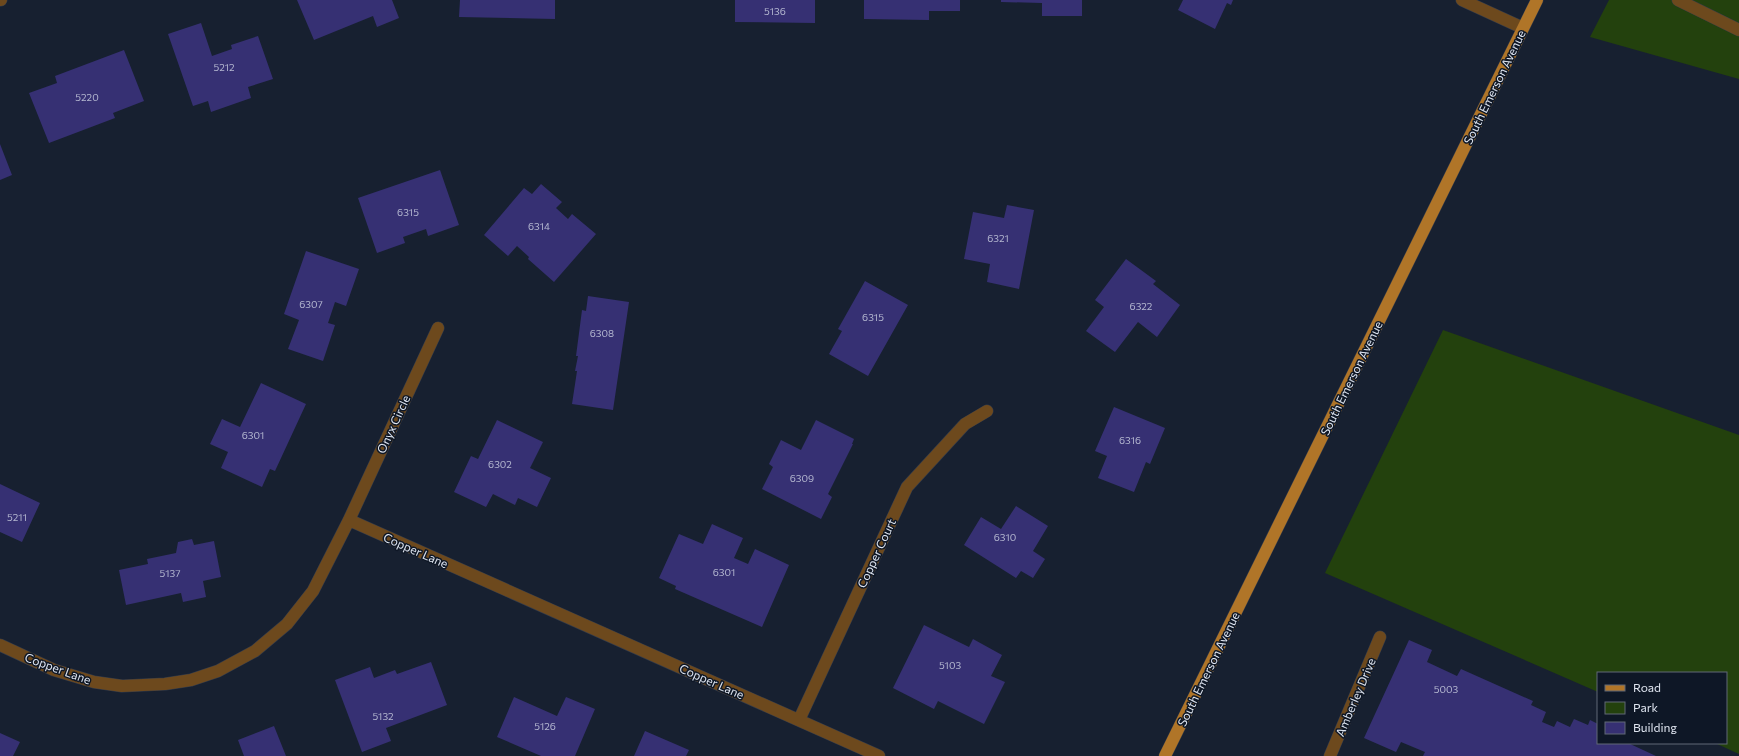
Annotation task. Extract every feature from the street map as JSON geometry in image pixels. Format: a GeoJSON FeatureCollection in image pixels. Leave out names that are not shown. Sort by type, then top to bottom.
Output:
{"type":"FeatureCollection","features":[{"type":"Feature","properties":{"kind":"main road","name":"South Emerson Avenue"},"geometry":{"type":"LineString","coordinates":[[1165,756],[1537,0]]}},
{"type":"Feature","properties":{"kind":"street"},"geometry":{"type":"LineString","coordinates":[[1462,0],[1523,28]]}},
{"type":"Feature","properties":{"kind":"street"},"geometry":{"type":"LineString","coordinates":[[1678,0],[1739,30]]}},
{"type":"Feature","properties":{"kind":"street","name":"Onyx Circle"},"geometry":{"type":"LineString","coordinates":[[348,520],[438,328]]}},
{"type":"Feature","properties":{"kind":"street","name":"Copper Court"},"geometry":{"type":"LineString","coordinates":[[799,720],[907,487],[965,424],[987,410]]}},
{"type":"Feature","properties":{"kind":"street","name":"Copper Lane"},"geometry":{"type":"LineString","coordinates":[[0,645],[54,670],[94,682],[122,686],[165,684],[192,680],[218,671],[255,651],[276,634],[296,613],[313,591],[348,520],[879,756]]}},
{"type":"Feature","properties":{"kind":"street","name":"Amberley Drive"},"geometry":{"type":"LineString","coordinates":[[1330,756],[1380,637]]}},
{"type":"Feature","properties":{"kind":"green space"},"geometry":{"type":"Polygon","coordinates":[[[1609,0],[1739,0],[1739,79],[1590,37],[1609,0]]]}},
{"type":"Feature","properties":{"kind":"green space"},"geometry":{"type":"Polygon","coordinates":[[[1443,330],[1739,435],[1739,754],[1717,744],[1727,744],[1727,672],[1597,672],[1597,692],[1325,573],[1443,330]]]}},
{"type":"Feature","properties":{"kind":"building"},"geometry":{"type":"Polygon","coordinates":[[[297,0],[392,0],[399,18],[377,27],[373,16],[314,40],[297,0]]]}},
{"type":"Feature","properties":{"kind":"building"},"geometry":{"type":"Polygon","coordinates":[[[460,0],[555,0],[555,19],[459,17],[460,0]]]}},
{"type":"Feature","properties":{"kind":"building"},"geometry":{"type":"Polygon","coordinates":[[[735,0],[815,0],[815,23],[735,22],[735,0]]]}},
{"type":"Feature","properties":{"kind":"building"},"geometry":{"type":"Polygon","coordinates":[[[864,0],[960,0],[960,11],[929,11],[929,20],[864,19],[864,0]]]}},
{"type":"Feature","properties":{"kind":"building"},"geometry":{"type":"Polygon","coordinates":[[[1001,0],[1082,0],[1082,16],[1042,16],[1042,3],[1001,2],[1001,0]]]}},
{"type":"Feature","properties":{"kind":"building"},"geometry":{"type":"Polygon","coordinates":[[[1183,0],[1233,0],[1231,5],[1227,3],[1215,29],[1178,10],[1183,0]]]}},
{"type":"Feature","properties":{"kind":"building"},"geometry":{"type":"Polygon","coordinates":[[[201,23],[212,56],[232,49],[231,45],[258,36],[273,79],[248,87],[251,98],[211,112],[208,101],[193,106],[168,34],[201,23]]]}},
{"type":"Feature","properties":{"kind":"building"},"geometry":{"type":"Polygon","coordinates":[[[124,50],[144,101],[113,113],[115,118],[49,143],[29,93],[57,83],[55,76],[124,50]]]}},
{"type":"Feature","properties":{"kind":"building"},"geometry":{"type":"Polygon","coordinates":[[[0,144],[12,175],[0,180],[0,144]]]}},
{"type":"Feature","properties":{"kind":"building"},"geometry":{"type":"Polygon","coordinates":[[[440,170],[459,225],[428,236],[426,229],[403,237],[405,243],[377,253],[358,198],[440,170]]]}},
{"type":"Feature","properties":{"kind":"building"},"geometry":{"type":"Polygon","coordinates":[[[541,184],[562,202],[556,208],[568,219],[572,214],[596,234],[554,282],[528,259],[529,257],[517,246],[508,256],[484,235],[524,188],[532,194],[541,184]]]}},
{"type":"Feature","properties":{"kind":"building"},"geometry":{"type":"Polygon","coordinates":[[[1007,205],[1034,210],[1019,289],[987,282],[990,264],[964,259],[973,212],[1004,218],[1007,205]]]}},
{"type":"Feature","properties":{"kind":"building"},"geometry":{"type":"Polygon","coordinates":[[[306,251],[359,269],[346,306],[335,302],[328,323],[335,325],[323,361],[288,349],[299,320],[284,314],[306,251]]]}},
{"type":"Feature","properties":{"kind":"building"},"geometry":{"type":"Polygon","coordinates":[[[1126,259],[1156,281],[1153,284],[1180,305],[1157,337],[1138,322],[1115,352],[1086,331],[1104,307],[1095,300],[1126,259]]]}},
{"type":"Feature","properties":{"kind":"building"},"geometry":{"type":"Polygon","coordinates":[[[865,281],[908,305],[868,376],[829,354],[842,331],[838,329],[865,281]]]}},
{"type":"Feature","properties":{"kind":"building"},"geometry":{"type":"Polygon","coordinates":[[[588,296],[629,302],[613,410],[572,404],[577,371],[575,371],[578,356],[576,356],[582,310],[586,311],[588,296]]]}},
{"type":"Feature","properties":{"kind":"building"},"geometry":{"type":"Polygon","coordinates":[[[261,383],[306,404],[275,471],[270,469],[262,487],[221,468],[228,452],[210,444],[222,419],[240,427],[261,383]]]}},
{"type":"Feature","properties":{"kind":"building"},"geometry":{"type":"Polygon","coordinates":[[[1114,407],[1165,428],[1150,464],[1146,462],[1134,492],[1098,478],[1107,456],[1095,451],[1114,407]]]}},
{"type":"Feature","properties":{"kind":"building"},"geometry":{"type":"Polygon","coordinates":[[[497,420],[543,442],[530,468],[551,478],[537,507],[518,498],[515,505],[493,494],[486,507],[454,492],[471,456],[478,459],[497,420]]]}},
{"type":"Feature","properties":{"kind":"building"},"geometry":{"type":"Polygon","coordinates":[[[816,420],[854,439],[853,444],[828,494],[832,497],[821,519],[762,489],[773,467],[769,464],[781,440],[801,450],[816,420]]]}},
{"type":"Feature","properties":{"kind":"building"},"geometry":{"type":"Polygon","coordinates":[[[0,484],[40,503],[22,542],[0,532],[0,484]]]}},
{"type":"Feature","properties":{"kind":"building"},"geometry":{"type":"Polygon","coordinates":[[[1016,506],[1048,526],[1033,551],[1045,559],[1033,578],[1021,571],[1016,578],[964,545],[981,517],[1001,529],[1016,506]]]}},
{"type":"Feature","properties":{"kind":"building"},"geometry":{"type":"Polygon","coordinates":[[[712,524],[743,538],[734,558],[748,564],[755,549],[789,565],[762,627],[675,589],[676,586],[659,578],[679,534],[703,544],[712,524]]]}},
{"type":"Feature","properties":{"kind":"building"},"geometry":{"type":"Polygon","coordinates":[[[192,539],[194,545],[214,541],[221,577],[203,581],[206,597],[183,602],[181,593],[126,605],[119,570],[148,564],[147,559],[176,553],[178,542],[192,539]]]}},
{"type":"Feature","properties":{"kind":"building"},"geometry":{"type":"Polygon","coordinates":[[[924,625],[969,647],[973,639],[1002,655],[991,676],[1005,682],[984,724],[938,701],[934,709],[893,688],[924,625]]]}},
{"type":"Feature","properties":{"kind":"building"},"geometry":{"type":"Polygon","coordinates":[[[1409,640],[1432,650],[1427,662],[1457,676],[1461,669],[1533,701],[1531,705],[1546,712],[1542,722],[1554,727],[1557,721],[1570,727],[1574,719],[1588,725],[1590,720],[1597,724],[1597,744],[1630,744],[1656,756],[1423,756],[1425,752],[1401,742],[1396,752],[1364,738],[1409,640]]]}},
{"type":"Feature","properties":{"kind":"building"},"geometry":{"type":"Polygon","coordinates":[[[431,662],[447,705],[386,728],[391,741],[362,752],[335,680],[370,667],[374,678],[395,670],[397,674],[431,662]]]}},
{"type":"Feature","properties":{"kind":"building"},"geometry":{"type":"Polygon","coordinates":[[[514,697],[557,716],[566,697],[595,709],[575,756],[541,756],[497,737],[514,697]]]}},
{"type":"Feature","properties":{"kind":"building"},"geometry":{"type":"Polygon","coordinates":[[[274,726],[286,756],[244,756],[238,740],[274,726]]]}},
{"type":"Feature","properties":{"kind":"building"},"geometry":{"type":"Polygon","coordinates":[[[645,731],[689,750],[686,756],[634,756],[645,731]]]}},
{"type":"Feature","properties":{"kind":"building"},"geometry":{"type":"Polygon","coordinates":[[[0,733],[20,742],[13,756],[0,756],[0,733]]]}}]}
